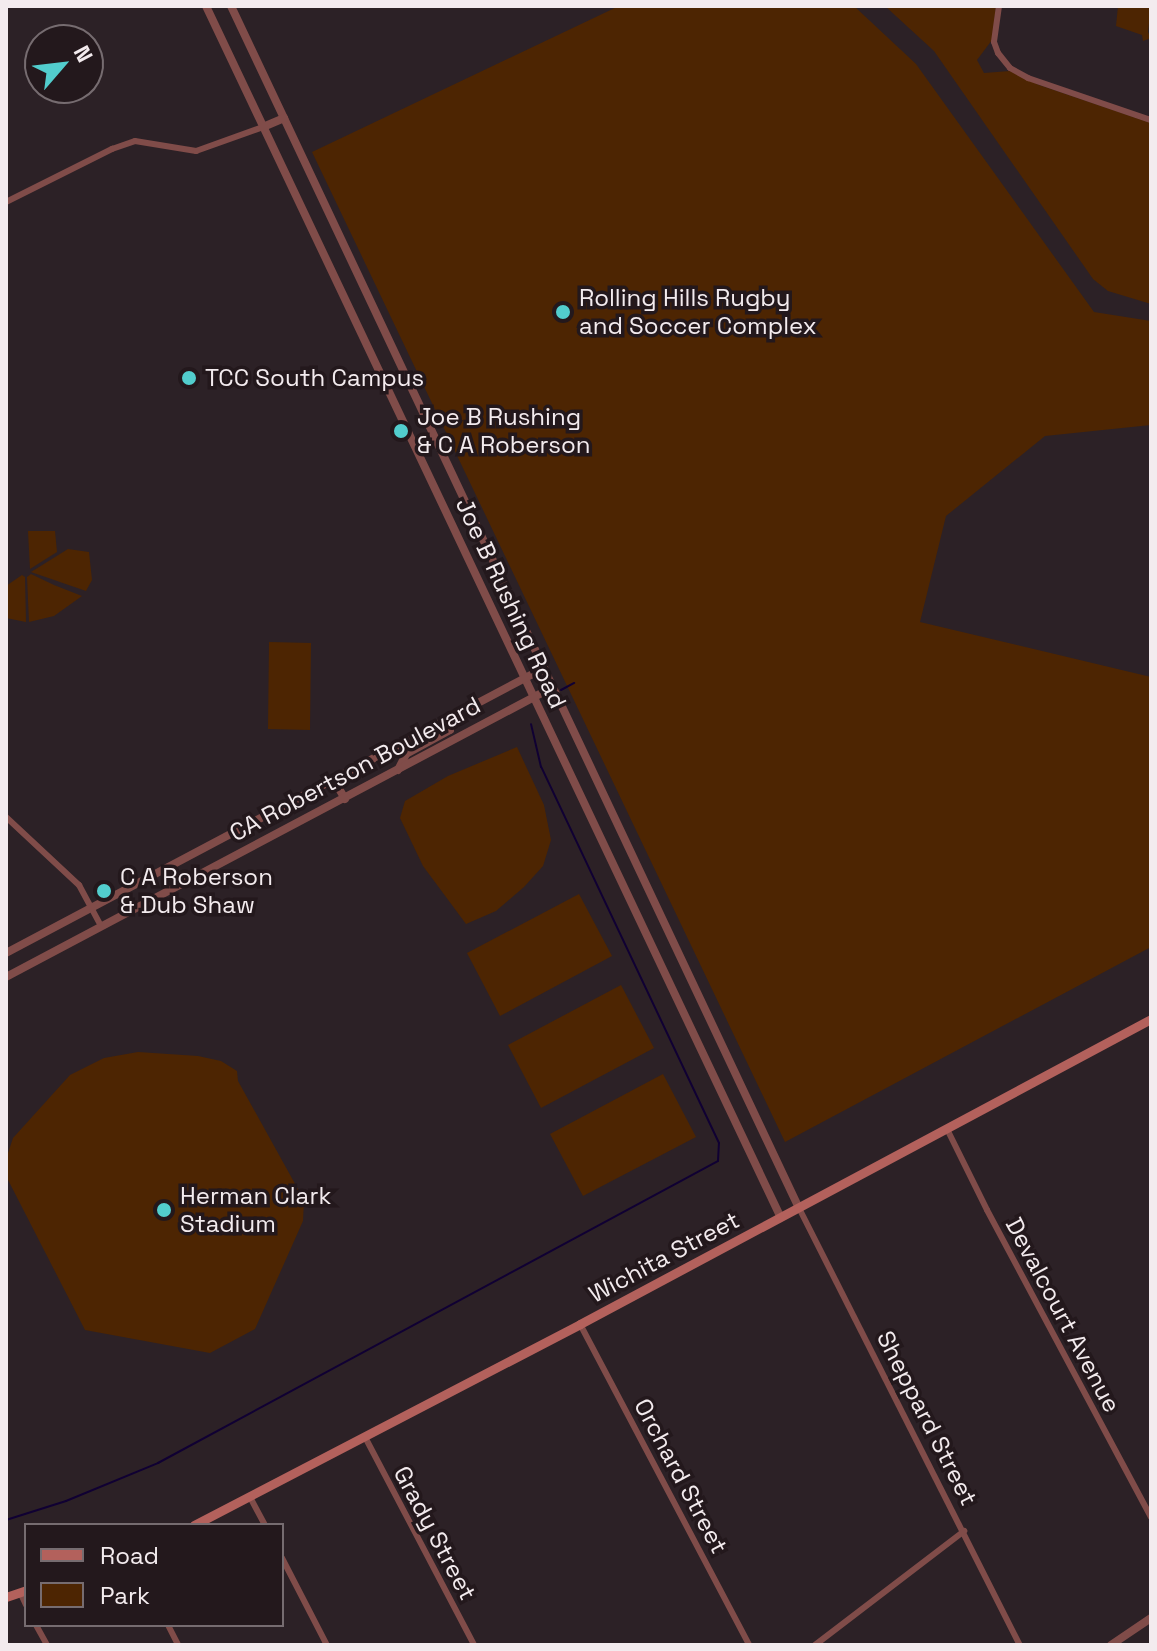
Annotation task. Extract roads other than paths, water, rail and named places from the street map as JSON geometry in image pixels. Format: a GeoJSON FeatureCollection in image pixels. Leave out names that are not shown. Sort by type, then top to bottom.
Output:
{"type":"FeatureCollection","features":[{"type":"Feature","properties":{"kind":"main road","name":"Wichita Street"},"geometry":{"type":"LineString","coordinates":[[198,1523],[781,1218],[1151,1019]]}},
{"type":"Feature","properties":{"kind":"main road"},"geometry":{"type":"LineString","coordinates":[[6,1597],[23,1591]]}},
{"type":"Feature","properties":{"kind":"street","name":"Joe B Rushing Road"},"geometry":{"type":"LineString","coordinates":[[206,6],[781,1218]]}},
{"type":"Feature","properties":{"kind":"street","name":"Joe B Rushing Road"},"geometry":{"type":"LineString","coordinates":[[231,6],[799,1208]]}},
{"type":"Feature","properties":{"kind":"street"},"geometry":{"type":"LineString","coordinates":[[999,6],[994,42],[1010,68],[1028,78],[1151,120]]}},
{"type":"Feature","properties":{"kind":"street"},"geometry":{"type":"LineString","coordinates":[[6,202],[112,149],[135,141],[196,151],[284,118]]}},
{"type":"Feature","properties":{"kind":"street"},"geometry":{"type":"LineString","coordinates":[[347,303],[365,294]]}},
{"type":"Feature","properties":{"kind":"street"},"geometry":{"type":"LineString","coordinates":[[415,447],[434,439]]}},
{"type":"Feature","properties":{"kind":"street","name":"CA Robertson Boulevard"},"geometry":{"type":"LineString","coordinates":[[6,953],[544,668]]}},
{"type":"Feature","properties":{"kind":"street","name":"CA Robertson Boulevard"},"geometry":{"type":"LineString","coordinates":[[6,977],[553,687]]}},
{"type":"Feature","properties":{"kind":"street"},"geometry":{"type":"LineString","coordinates":[[398,770],[406,754],[450,730],[448,718]]}},
{"type":"Feature","properties":{"kind":"street"},"geometry":{"type":"LineString","coordinates":[[334,780],[345,799]]}},
{"type":"Feature","properties":{"kind":"street"},"geometry":{"type":"LineString","coordinates":[[6,817],[76,881],[101,926]]}},
{"type":"Feature","properties":{"kind":"street"},"geometry":{"type":"LineString","coordinates":[[233,835],[243,852]]}},
{"type":"Feature","properties":{"kind":"street","name":"Devalcourt Avenue"},"geometry":{"type":"LineString","coordinates":[[947,1129],[1151,1517]]}},
{"type":"Feature","properties":{"kind":"street","name":"Sheppard Street"},"geometry":{"type":"LineString","coordinates":[[799,1208],[1020,1645]]}},
{"type":"Feature","properties":{"kind":"street","name":"Orchard Street"},"geometry":{"type":"LineString","coordinates":[[580,1324],[749,1645]]}},
{"type":"Feature","properties":{"kind":"street","name":"Grady Street"},"geometry":{"type":"LineString","coordinates":[[365,1437],[474,1645]]}},
{"type":"Feature","properties":{"kind":"street"},"geometry":{"type":"LineString","coordinates":[[250,1497],[264,1523]]}},
{"type":"Feature","properties":{"kind":"street"},"geometry":{"type":"LineString","coordinates":[[815,1645],[964,1531]]}},
{"type":"Feature","properties":{"kind":"street"},"geometry":{"type":"LineString","coordinates":[[284,1562],[327,1645]]}},
{"type":"Feature","properties":{"kind":"street"},"geometry":{"type":"LineString","coordinates":[[1111,1645],[1151,1618]]}},
{"type":"Feature","properties":{"kind":"street"},"geometry":{"type":"LineString","coordinates":[[37,1627],[47,1645]]}},
{"type":"Feature","properties":{"kind":"street"},"geometry":{"type":"LineString","coordinates":[[169,1627],[178,1645]]}},
{"type":"Feature","properties":{"kind":"waterway"},"geometry":{"type":"LineString","coordinates":[[561,690],[574,683]]}},
{"type":"Feature","properties":{"kind":"waterway"},"geometry":{"type":"LineString","coordinates":[[6,1520],[66,1501],[158,1463],[718,1161],[719,1143],[541,767],[531,724]]}},
{"type":"Feature","properties":{"kind":"place","name":"Rolling Hills Rugby and Soccer Complex"},"geometry":{"type":"Point","coordinates":[563,312]}},
{"type":"Feature","properties":{"kind":"place","name":"TCC South Campus"},"geometry":{"type":"Point","coordinates":[189,378]}},
{"type":"Feature","properties":{"kind":"place","name":"Joe B Rushing & C A Roberson"},"geometry":{"type":"Point","coordinates":[401,431]}},
{"type":"Feature","properties":{"kind":"place","name":"C A Roberson & Dub Shaw"},"geometry":{"type":"Point","coordinates":[104,891]}},
{"type":"Feature","properties":{"kind":"place","name":"Herman Clark Stadium"},"geometry":{"type":"Point","coordinates":[164,1210]}}]}
